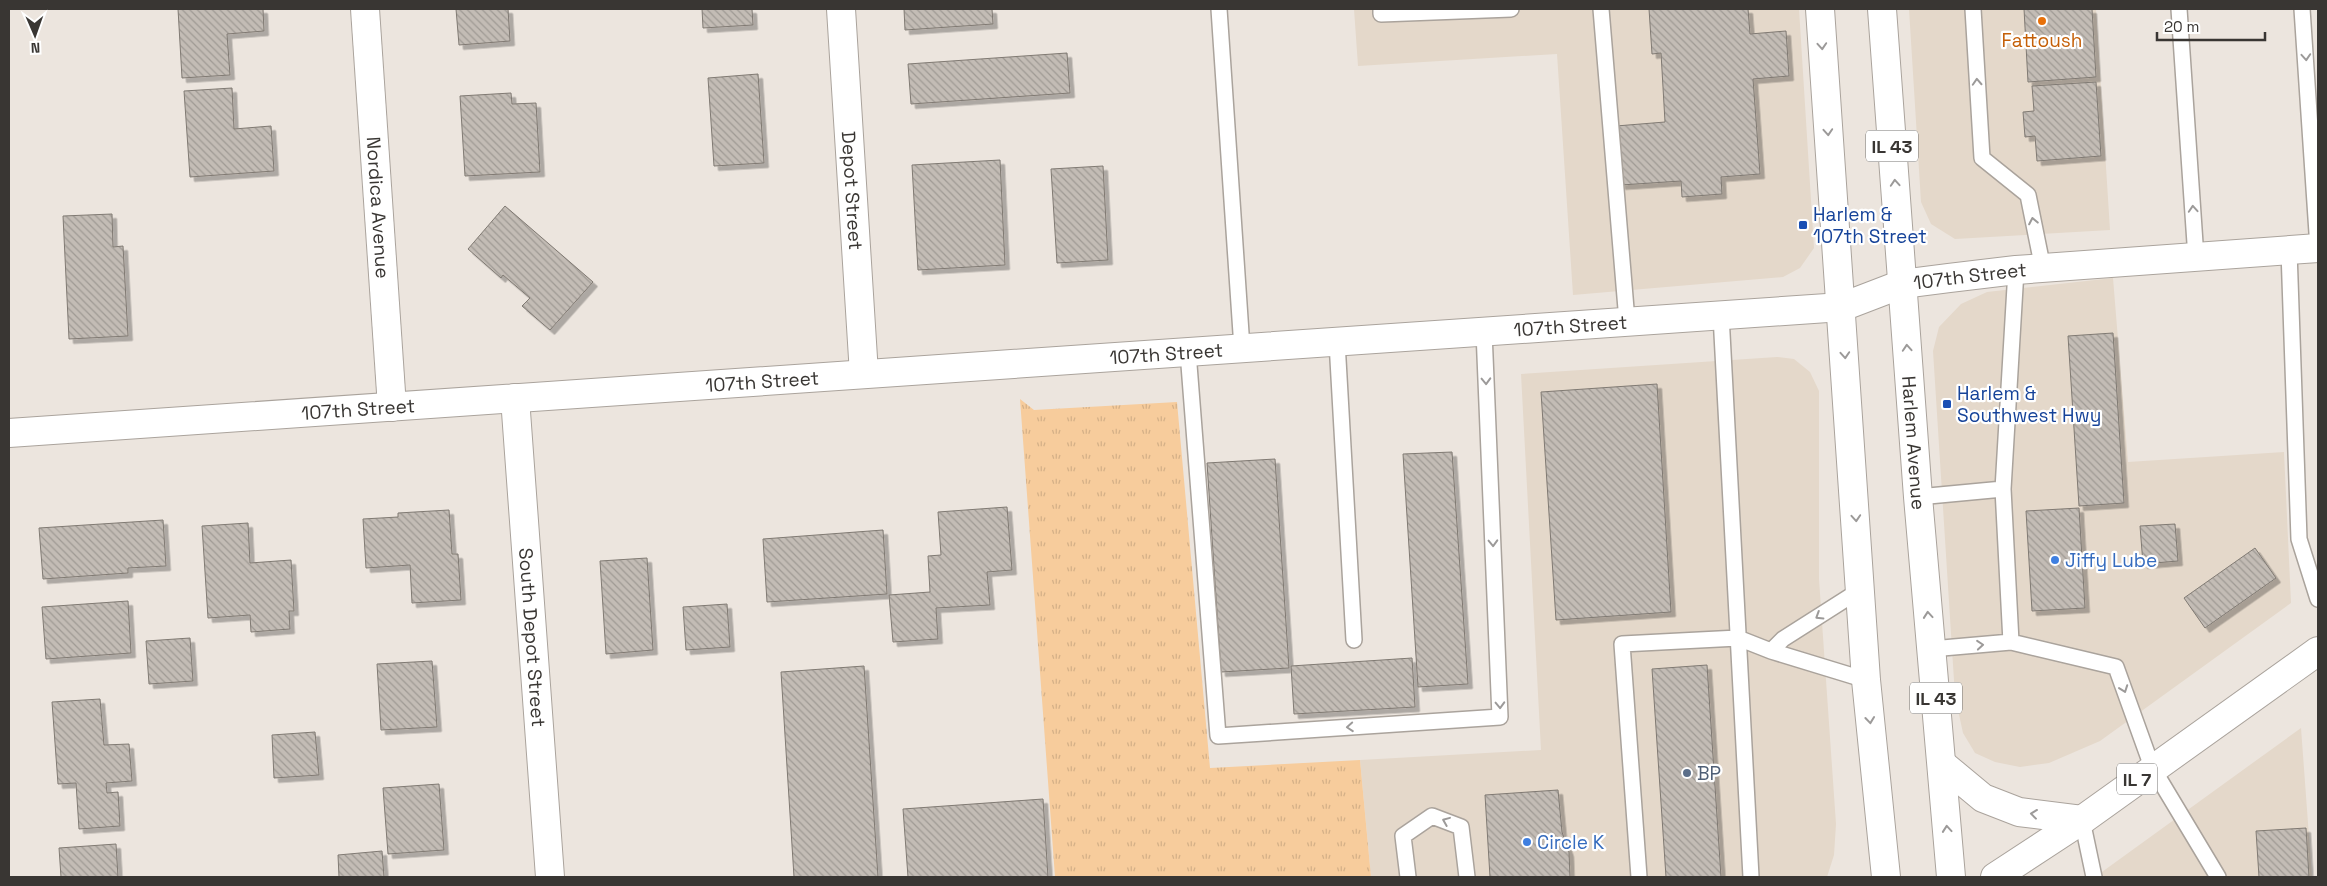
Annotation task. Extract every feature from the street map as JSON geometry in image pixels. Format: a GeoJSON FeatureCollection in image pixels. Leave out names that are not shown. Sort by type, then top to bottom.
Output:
{"type":"FeatureCollection","features":[{"type":"Feature","properties":{"kind":"street","name":"Nordica Avenue"},"geometry":{"type":"LineString","coordinates":[[365,9],[392,407]]}},
{"type":"Feature","properties":{"kind":"street","name":"Depot Street"},"geometry":{"type":"LineString","coordinates":[[841,9],[864,374]]}},
{"type":"Feature","properties":{"kind":"street"},"geometry":{"type":"LineString","coordinates":[[1820,9],[1842,307],[1866,680],[1886,877]]}},
{"type":"Feature","properties":{"kind":"street","name":"Harlem Avenue"},"geometry":{"type":"LineString","coordinates":[[1882,9],[1918,497],[1951,877]]}},
{"type":"Feature","properties":{"kind":"street","name":"107th Street"},"geometry":{"type":"LineString","coordinates":[[9,433],[1842,307],[1902,284],[2016,270],[2318,248]]}},
{"type":"Feature","properties":{"kind":"street","name":"South Depot Street"},"geometry":{"type":"LineString","coordinates":[[515,398],[550,877]]}},
{"type":"Feature","properties":{"kind":"street","name":"IL 7"},"geometry":{"type":"LineString","coordinates":[[1995,877],[2082,820],[2152,767],[2318,651]]}},
{"type":"Feature","properties":{"kind":"street"},"geometry":{"type":"LineString","coordinates":[[1942,764],[1983,798],[2019,812],[2082,820]]}},
{"type":"Feature","properties":{"kind":"lane"},"geometry":{"type":"LineString","coordinates":[[1218,9],[1242,348]]}},
{"type":"Feature","properties":{"kind":"lane"},"geometry":{"type":"LineString","coordinates":[[1381,9],[1381,14],[1511,9]]}},
{"type":"Feature","properties":{"kind":"lane"},"geometry":{"type":"LineString","coordinates":[[1601,9],[1627,322]]}},
{"type":"Feature","properties":{"kind":"lane"},"geometry":{"type":"LineString","coordinates":[[1972,9],[1982,158],[2028,195],[2043,269]]}},
{"type":"Feature","properties":{"kind":"lane"},"geometry":{"type":"LineString","coordinates":[[2179,9],[2196,258]]}},
{"type":"Feature","properties":{"kind":"lane"},"geometry":{"type":"LineString","coordinates":[[2302,9],[2318,248]]}},
{"type":"Feature","properties":{"kind":"lane"},"geometry":{"type":"LineString","coordinates":[[2289,251],[2300,539],[2318,599]]}},
{"type":"Feature","properties":{"kind":"lane"},"geometry":{"type":"LineString","coordinates":[[2011,642],[2003,490],[2016,270]]}},
{"type":"Feature","properties":{"kind":"lane"},"geometry":{"type":"LineString","coordinates":[[1721,315],[1751,877]]}},
{"type":"Feature","properties":{"kind":"lane"},"geometry":{"type":"LineString","coordinates":[[1188,352],[1218,736],[1500,717],[1484,332]]}},
{"type":"Feature","properties":{"kind":"lane"},"geometry":{"type":"LineString","coordinates":[[1337,342],[1354,640]]}},
{"type":"Feature","properties":{"kind":"lane"},"geometry":{"type":"LineString","coordinates":[[1918,497],[2003,490]]}},
{"type":"Feature","properties":{"kind":"lane"},"geometry":{"type":"LineString","coordinates":[[1771,651],[1783,639],[1860,590]]}},
{"type":"Feature","properties":{"kind":"lane"},"geometry":{"type":"LineString","coordinates":[[1640,877],[1622,644],[1738,638],[1771,651],[1866,680]]}},
{"type":"Feature","properties":{"kind":"lane"},"geometry":{"type":"LineString","coordinates":[[1931,649],[2011,642],[2116,667],[2152,767],[2218,877]]}},
{"type":"Feature","properties":{"kind":"lane"},"geometry":{"type":"LineString","coordinates":[[1408,877],[1403,836],[1432,816],[1461,827],[1467,877]]}},
{"type":"Feature","properties":{"kind":"lane"},"geometry":{"type":"LineString","coordinates":[[2082,820],[2094,877]]}},
{"type":"Feature","properties":{"kind":"shaded area"},"geometry":{"type":"Polygon","coordinates":[[[1354,9],[1799,9],[1814,248],[1800,268],[1783,277],[1573,295],[1557,54],[1358,66],[1354,9]]]}},
{"type":"Feature","properties":{"kind":"shaded area"},"geometry":{"type":"Polygon","coordinates":[[[1909,9],[2096,9],[2110,230],[1955,239],[1931,224],[1921,202],[1909,9]]]}},
{"type":"Feature","properties":{"kind":"shaded area"},"geometry":{"type":"Polygon","coordinates":[[[2113,278],[2128,462],[2284,452],[2291,603],[2100,741],[2049,763],[2020,767],[1995,762],[1975,753],[1963,733],[1955,696],[1933,351],[1939,327],[1961,304],[1987,292],[2113,278]]]}},
{"type":"Feature","properties":{"kind":"shaded area"},"geometry":{"type":"Polygon","coordinates":[[[1777,357],[1794,359],[1810,372],[1819,391],[1819,579],[1836,824],[1834,855],[1827,877],[1371,877],[1360,760],[1541,750],[1521,374],[1777,357]]]}},
{"type":"Feature","properties":{"kind":"shaded area"},"geometry":{"type":"Polygon","coordinates":[[[2301,728],[2312,877],[2095,877],[2301,728]]]}},
{"type":"Feature","properties":{"kind":"green space"},"geometry":{"type":"Polygon","coordinates":[[[1020,399],[1034,410],[1177,402],[1210,768],[1360,760],[1371,877],[1055,877],[1020,399]]]}},
{"type":"Feature","properties":{"kind":"building"},"geometry":{"type":"Polygon","coordinates":[[[178,9],[263,9],[264,31],[227,34],[230,75],[182,78],[178,9]]]}},
{"type":"Feature","properties":{"kind":"building"},"geometry":{"type":"Polygon","coordinates":[[[456,9],[508,9],[510,41],[459,45],[456,9]]]}},
{"type":"Feature","properties":{"kind":"building"},"geometry":{"type":"Polygon","coordinates":[[[702,9],[752,9],[753,25],[703,28],[702,9]]]}},
{"type":"Feature","properties":{"kind":"building"},"geometry":{"type":"Polygon","coordinates":[[[904,9],[992,9],[993,24],[905,30],[904,9]]]}},
{"type":"Feature","properties":{"kind":"building"},"geometry":{"type":"Polygon","coordinates":[[[1649,9],[1748,9],[1750,34],[1786,31],[1789,76],[1753,79],[1760,174],[1721,177],[1722,194],[1682,197],[1681,181],[1621,185],[1616,126],[1665,122],[1661,53],[1652,54],[1649,9]]]}},
{"type":"Feature","properties":{"kind":"building"},"geometry":{"type":"Polygon","coordinates":[[[2024,9],[2092,9],[2096,77],[2028,82],[2024,9]]]}},
{"type":"Feature","properties":{"kind":"building"},"geometry":{"type":"Polygon","coordinates":[[[1067,53],[1070,93],[911,104],[908,64],[1067,53]]]}},
{"type":"Feature","properties":{"kind":"building"},"geometry":{"type":"Polygon","coordinates":[[[758,74],[764,163],[714,166],[708,78],[758,74]]]}},
{"type":"Feature","properties":{"kind":"building"},"geometry":{"type":"Polygon","coordinates":[[[2096,82],[2101,156],[2037,161],[2035,136],[2025,137],[2023,112],[2034,111],[2032,86],[2096,82]]]}},
{"type":"Feature","properties":{"kind":"building"},"geometry":{"type":"Polygon","coordinates":[[[232,88],[234,129],[271,126],[274,171],[190,177],[184,91],[232,88]]]}},
{"type":"Feature","properties":{"kind":"building"},"geometry":{"type":"Polygon","coordinates":[[[511,93],[512,104],[536,103],[540,172],[465,176],[460,96],[511,93]]]}},
{"type":"Feature","properties":{"kind":"building"},"geometry":{"type":"Polygon","coordinates":[[[1000,160],[1005,265],[918,270],[912,165],[1000,160]]]}},
{"type":"Feature","properties":{"kind":"building"},"geometry":{"type":"Polygon","coordinates":[[[1103,166],[1108,260],[1057,263],[1051,169],[1103,166]]]}},
{"type":"Feature","properties":{"kind":"building"},"geometry":{"type":"Polygon","coordinates":[[[505,206],[593,282],[550,330],[522,306],[530,298],[503,275],[501,278],[468,249],[505,206]]]}},
{"type":"Feature","properties":{"kind":"building"},"geometry":{"type":"Polygon","coordinates":[[[112,214],[113,247],[123,246],[128,336],[69,339],[63,216],[112,214]]]}},
{"type":"Feature","properties":{"kind":"building"},"geometry":{"type":"Polygon","coordinates":[[[2113,333],[2124,503],[2079,506],[2068,336],[2113,333]]]}},
{"type":"Feature","properties":{"kind":"building"},"geometry":{"type":"Polygon","coordinates":[[[1657,384],[1671,612],[1556,620],[1541,392],[1657,384]]]}},
{"type":"Feature","properties":{"kind":"building"},"geometry":{"type":"Polygon","coordinates":[[[1452,452],[1468,684],[1418,687],[1403,454],[1452,452]]]}},
{"type":"Feature","properties":{"kind":"building"},"geometry":{"type":"Polygon","coordinates":[[[1275,459],[1289,668],[1221,672],[1207,463],[1275,459]]]}},
{"type":"Feature","properties":{"kind":"building"},"geometry":{"type":"Polygon","coordinates":[[[1007,507],[1012,570],[987,572],[990,605],[936,608],[938,639],[893,642],[889,595],[930,592],[928,556],[941,555],[938,512],[1007,507]]]}},
{"type":"Feature","properties":{"kind":"building","name":"Jiffy Lube"},"geometry":{"type":"Polygon","coordinates":[[[2079,508],[2085,608],[2032,611],[2026,511],[2079,508]]]}},
{"type":"Feature","properties":{"kind":"building"},"geometry":{"type":"Polygon","coordinates":[[[449,510],[452,554],[458,554],[461,600],[412,603],[410,565],[366,568],[363,519],[398,517],[398,513],[449,510]]]}},
{"type":"Feature","properties":{"kind":"building"},"geometry":{"type":"Polygon","coordinates":[[[163,520],[166,566],[128,568],[128,573],[43,579],[39,528],[163,520]]]}},
{"type":"Feature","properties":{"kind":"building"},"geometry":{"type":"Polygon","coordinates":[[[248,523],[250,563],[291,560],[294,611],[289,611],[290,629],[251,632],[250,615],[208,618],[202,526],[248,523]]]}},
{"type":"Feature","properties":{"kind":"building"},"geometry":{"type":"Polygon","coordinates":[[[2175,524],[2178,561],[2143,564],[2140,526],[2175,524]]]}},
{"type":"Feature","properties":{"kind":"building"},"geometry":{"type":"Polygon","coordinates":[[[883,530],[887,594],[767,602],[763,539],[883,530]]]}},
{"type":"Feature","properties":{"kind":"building"},"geometry":{"type":"Polygon","coordinates":[[[2255,548],[2276,578],[2205,628],[2184,598],[2255,548]]]}},
{"type":"Feature","properties":{"kind":"building"},"geometry":{"type":"Polygon","coordinates":[[[647,558],[653,650],[606,654],[600,561],[647,558]]]}},
{"type":"Feature","properties":{"kind":"building"},"geometry":{"type":"Polygon","coordinates":[[[128,601],[131,653],[46,659],[42,607],[128,601]]]}},
{"type":"Feature","properties":{"kind":"building"},"geometry":{"type":"Polygon","coordinates":[[[727,604],[730,647],[686,650],[683,607],[727,604]]]}},
{"type":"Feature","properties":{"kind":"building"},"geometry":{"type":"Polygon","coordinates":[[[190,638],[193,681],[149,684],[146,641],[190,638]]]}},
{"type":"Feature","properties":{"kind":"building"},"geometry":{"type":"Polygon","coordinates":[[[1412,658],[1415,707],[1294,714],[1291,666],[1412,658]]]}},
{"type":"Feature","properties":{"kind":"building"},"geometry":{"type":"Polygon","coordinates":[[[432,661],[437,727],[381,730],[377,664],[432,661]]]}},
{"type":"Feature","properties":{"kind":"building","name":"BP"},"geometry":{"type":"Polygon","coordinates":[[[1707,665],[1721,877],[1666,877],[1652,669],[1707,665]]]}},
{"type":"Feature","properties":{"kind":"building"},"geometry":{"type":"Polygon","coordinates":[[[864,666],[878,877],[794,877],[781,672],[864,666]]]}},
{"type":"Feature","properties":{"kind":"building"},"geometry":{"type":"Polygon","coordinates":[[[100,699],[104,745],[129,744],[132,781],[106,783],[107,793],[118,792],[120,826],[79,829],[76,783],[58,784],[52,702],[100,699]]]}},
{"type":"Feature","properties":{"kind":"building"},"geometry":{"type":"Polygon","coordinates":[[[315,732],[319,775],[274,778],[272,735],[315,732]]]}},
{"type":"Feature","properties":{"kind":"building"},"geometry":{"type":"Polygon","coordinates":[[[439,784],[444,850],[388,854],[383,788],[439,784]]]}},
{"type":"Feature","properties":{"kind":"building","name":"Circle K"},"geometry":{"type":"Polygon","coordinates":[[[1558,790],[1562,832],[1569,852],[1570,877],[1490,877],[1485,795],[1558,790]]]}},
{"type":"Feature","properties":{"kind":"building"},"geometry":{"type":"Polygon","coordinates":[[[1043,799],[1048,877],[908,877],[903,809],[1043,799]]]}},
{"type":"Feature","properties":{"kind":"building"},"geometry":{"type":"Polygon","coordinates":[[[2306,828],[2309,877],[2259,877],[2256,831],[2306,828]]]}},
{"type":"Feature","properties":{"kind":"building"},"geometry":{"type":"Polygon","coordinates":[[[116,844],[118,877],[61,877],[59,848],[116,844]]]}},
{"type":"Feature","properties":{"kind":"building"},"geometry":{"type":"Polygon","coordinates":[[[382,851],[384,877],[339,877],[338,855],[382,851]]]}},
{"type":"Feature","properties":{"kind":"place","name":"Fattoush"},"geometry":{"type":"Point","coordinates":[2042,21]}},
{"type":"Feature","properties":{"kind":"place","name":"Harlem & 107th Street"},"geometry":{"type":"Point","coordinates":[1803,225]}},
{"type":"Feature","properties":{"kind":"place","name":"Harlem & Southwest Hwy"},"geometry":{"type":"Point","coordinates":[1947,404]}},
{"type":"Feature","properties":{"kind":"place","name":"Jiffy Lube"},"geometry":{"type":"Point","coordinates":[2055,560]}},
{"type":"Feature","properties":{"kind":"place","name":"BP"},"geometry":{"type":"Point","coordinates":[1687,773]}},
{"type":"Feature","properties":{"kind":"place","name":"Circle K"},"geometry":{"type":"Point","coordinates":[1527,842]}}]}
